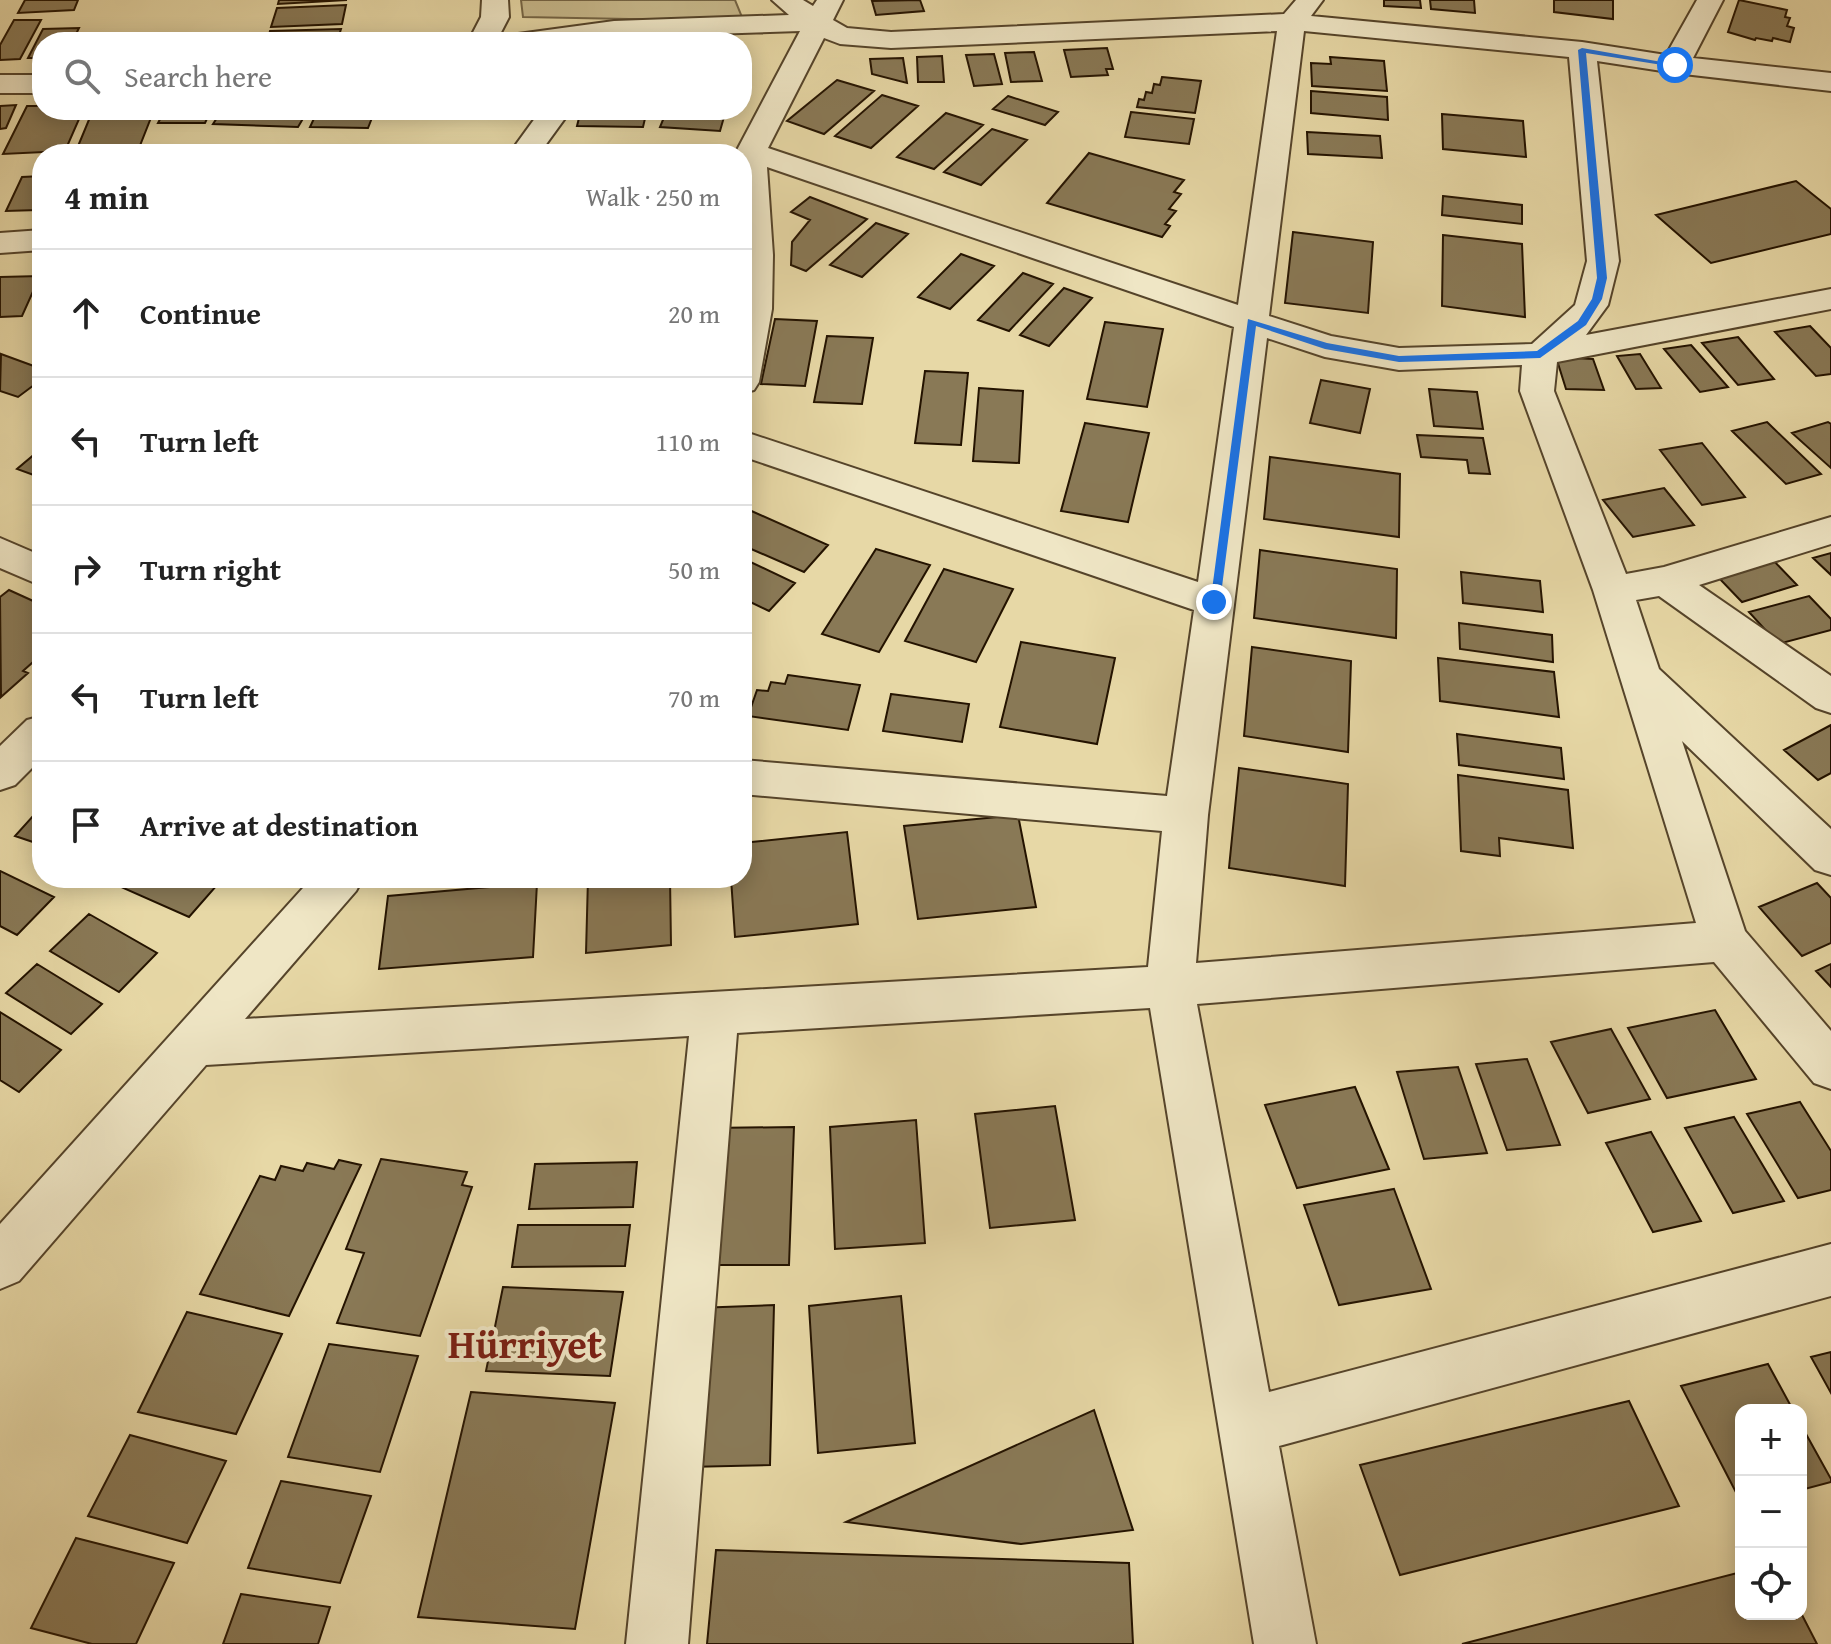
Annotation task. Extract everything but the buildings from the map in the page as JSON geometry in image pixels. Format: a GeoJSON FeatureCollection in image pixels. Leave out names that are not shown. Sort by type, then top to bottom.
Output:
{"type":"FeatureCollection","features":[{"type":"Feature","properties":{"kind":"street"},"geometry":{"type":"LineString","coordinates":[[487,32],[495,17],[495,0]]}},
{"type":"Feature","properties":{"kind":"street"},"geometry":{"type":"LineString","coordinates":[[785,0],[824,11],[840,36],[891,40],[1301,11],[1675,65],[1831,82]]}},
{"type":"Feature","properties":{"kind":"street"},"geometry":{"type":"LineString","coordinates":[[1675,65],[1710,0]]}},
{"type":"Feature","properties":{"kind":"street"},"geometry":{"type":"LineString","coordinates":[[636,32],[824,11]]}},
{"type":"Feature","properties":{"kind":"street"},"geometry":{"type":"LineString","coordinates":[[752,150],[824,11]]}},
{"type":"Feature","properties":{"kind":"street"},"geometry":{"type":"LineString","coordinates":[[1285,1644],[1170,986],[1186,815],[1214,602],[1252,322],[1301,11]]}},
{"type":"Feature","properties":{"kind":"street"},"geometry":{"type":"LineString","coordinates":[[1582,50],[1602,278],[1597,299],[1582,323],[1540,354],[1537,391],[1613,590],[1725,941],[1831,1067]]}},
{"type":"Feature","properties":{"kind":"street"},"geometry":{"type":"LineString","coordinates":[[0,84],[32,84]]}},
{"type":"Feature","properties":{"kind":"street"},"geometry":{"type":"LineString","coordinates":[[531,144],[549,120]]}},
{"type":"Feature","properties":{"kind":"street"},"geometry":{"type":"LineString","coordinates":[[752,152],[1325,346],[1399,359],[1540,354],[1831,299]]}},
{"type":"Feature","properties":{"kind":"street"},"geometry":{"type":"LineString","coordinates":[[752,169],[757,255],[752,288]]}},
{"type":"Feature","properties":{"kind":"street"},"geometry":{"type":"LineString","coordinates":[[0,243],[32,241]]}},
{"type":"Feature","properties":{"kind":"street"},"geometry":{"type":"LineString","coordinates":[[752,446],[1214,602]]}},
{"type":"Feature","properties":{"kind":"street"},"geometry":{"type":"LineString","coordinates":[[1613,590],[1665,581],[1831,530]]}},
{"type":"Feature","properties":{"kind":"street"},"geometry":{"type":"LineString","coordinates":[[0,552],[32,567]]}},
{"type":"Feature","properties":{"kind":"street"},"geometry":{"type":"LineString","coordinates":[[1665,581],[1831,697]]}},
{"type":"Feature","properties":{"kind":"street"},"geometry":{"type":"LineString","coordinates":[[1641,676],[1831,857]]}},
{"type":"Feature","properties":{"kind":"street"},"geometry":{"type":"LineString","coordinates":[[0,773],[32,742]]}},
{"type":"Feature","properties":{"kind":"street"},"geometry":{"type":"LineString","coordinates":[[752,778],[1186,815]]}},
{"type":"Feature","properties":{"kind":"street"},"geometry":{"type":"LineString","coordinates":[[0,1263],[331,888]]}},
{"type":"Feature","properties":{"kind":"street"},"geometry":{"type":"LineString","coordinates":[[192,1044],[1170,986],[1725,941]]}},
{"type":"Feature","properties":{"kind":"street"},"geometry":{"type":"LineString","coordinates":[[657,1644],[715,1014]]}},
{"type":"Feature","properties":{"kind":"street"},"geometry":{"type":"LineString","coordinates":[[1247,1426],[1831,1270]]}},
{"type":"Feature","properties":{"kind":"shaded area"},"geometry":{"type":"Polygon","coordinates":[[[521,0],[735,0],[742,17],[735,21],[523,17],[521,0]]]}},
{"type":"Feature","properties":{"kind":"district","name":"Hürriyet"},"geometry":{"type":"Point","coordinates":[525,1343]}},
{"type":"Feature","properties":{"kind":"route"},"geometry":{"type":"LineString","coordinates":[[1214,602],[1252,322],[1325,346],[1399,359],[1540,354],[1582,323],[1597,299],[1602,278],[1603,261],[1582,50],[1675,65]]}}]}
